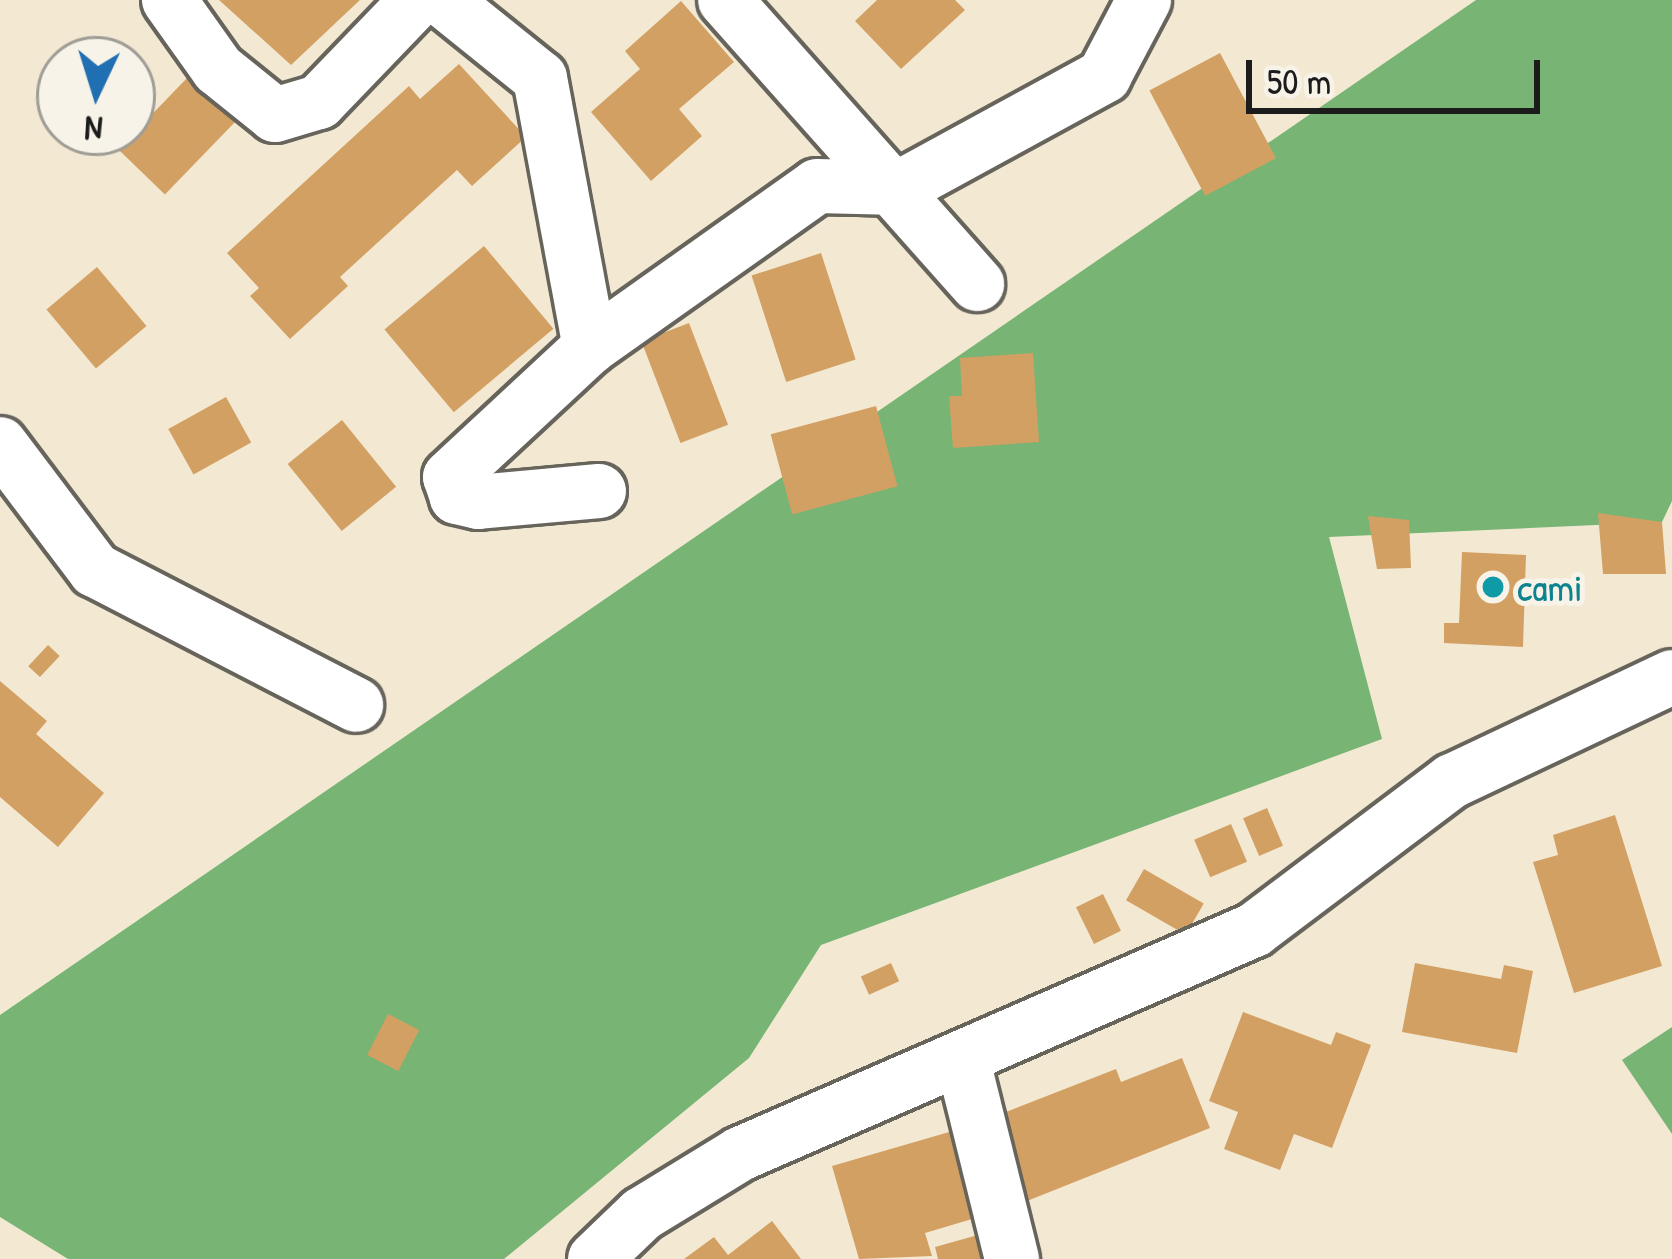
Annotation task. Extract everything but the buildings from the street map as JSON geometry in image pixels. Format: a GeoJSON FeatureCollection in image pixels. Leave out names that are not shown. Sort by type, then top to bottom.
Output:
{"type":"FeatureCollection","features":[{"type":"Feature","properties":{"kind":"street"},"geometry":{"type":"LineString","coordinates":[[169,0],[218,69],[275,115],[319,102],[417,0]]}},
{"type":"Feature","properties":{"kind":"street"},"geometry":{"type":"LineString","coordinates":[[443,0],[540,78],[590,346]]}},
{"type":"Feature","properties":{"kind":"street"},"geometry":{"type":"LineString","coordinates":[[725,0],[899,188],[977,284]]}},
{"type":"Feature","properties":{"kind":"street"},"geometry":{"type":"LineString","coordinates":[[598,491],[478,502],[457,497],[450,477],[590,346],[817,186],[899,188],[1104,76],[1144,0]]}},
{"type":"Feature","properties":{"kind":"street"},"geometry":{"type":"LineString","coordinates":[[0,444],[95,571],[356,705]]}},
{"type":"Feature","properties":{"kind":"street"},"geometry":{"type":"LineString","coordinates":[[595,1259],[642,1214],[740,1154],[963,1061],[1254,930],[1452,781],[1672,677]]}},
{"type":"Feature","properties":{"kind":"street"},"geometry":{"type":"LineString","coordinates":[[963,1061],[1012,1259]]}},
{"type":"Feature","properties":{"kind":"green space"},"geometry":{"type":"Polygon","coordinates":[[[1476,0],[1672,0],[1672,501],[1662,522],[1329,537],[1382,739],[821,945],[749,1058],[504,1259],[68,1259],[0,1217],[0,1015],[1476,0]]]}},
{"type":"Feature","properties":{"kind":"green space"},"geometry":{"type":"Polygon","coordinates":[[[1672,1027],[1672,1134],[1622,1060],[1672,1027]]]}},
{"type":"Feature","properties":{"kind":"place","name":"cami"},"geometry":{"type":"Point","coordinates":[1493,587]}}]}
